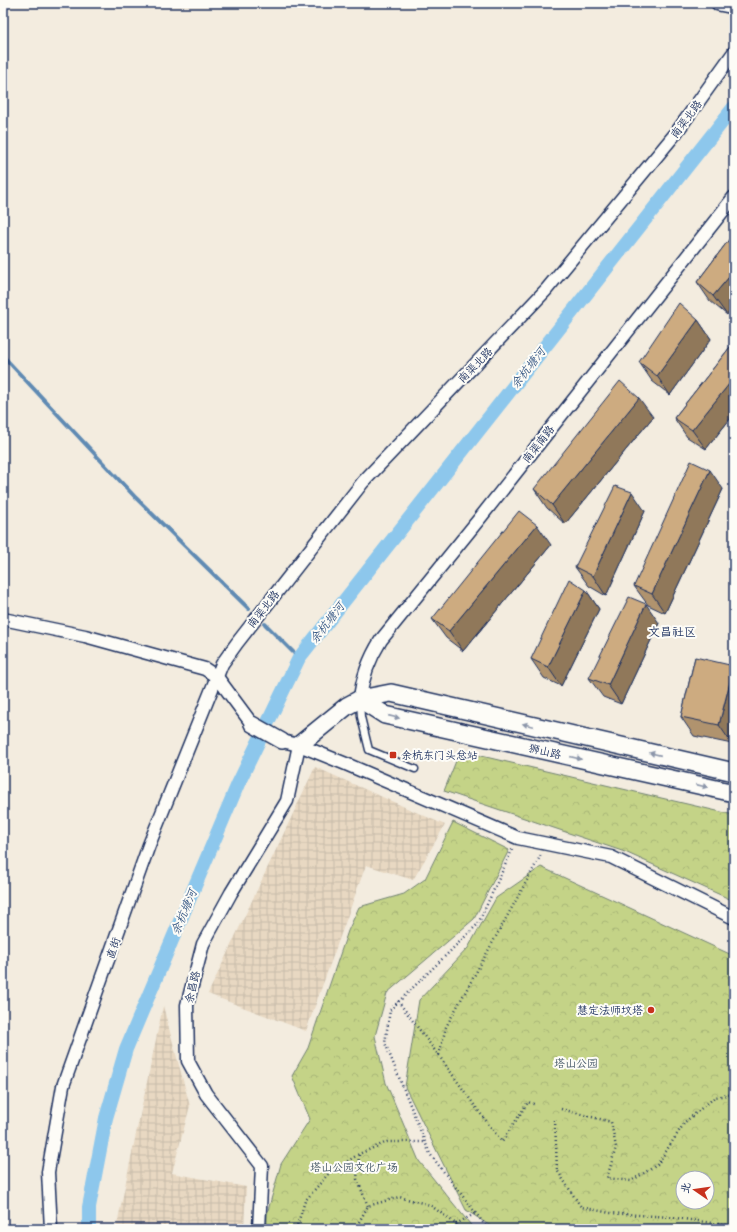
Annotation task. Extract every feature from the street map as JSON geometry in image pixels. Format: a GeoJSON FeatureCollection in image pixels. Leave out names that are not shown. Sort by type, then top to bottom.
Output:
{"type":"FeatureCollection","features":[{"type":"Feature","properties":{"kind":"main road","name":"狮山路"},"geometry":{"type":"LineString","coordinates":[[299,745],[347,706],[360,699],[391,693],[734,772]]}},
{"type":"Feature","properties":{"kind":"main road","name":"狮山路"},"geometry":{"type":"LineString","coordinates":[[360,699],[385,715],[734,793]]}},
{"type":"Feature","properties":{"kind":"street","name":"南渠北路"},"geometry":{"type":"LineString","coordinates":[[217,677],[222,664],[237,643],[363,482],[546,290],[676,133],[734,52]]}},
{"type":"Feature","properties":{"kind":"street","name":"南渠南路"},"geometry":{"type":"LineString","coordinates":[[360,699],[362,684],[371,656],[381,640],[480,518],[734,197]]}},
{"type":"Feature","properties":{"kind":"street"},"geometry":{"type":"LineString","coordinates":[[3,619],[85,636],[205,669],[217,677],[252,724],[282,742],[299,745],[518,838],[611,857],[734,918]]}},
{"type":"Feature","properties":{"kind":"street","name":"直街"},"geometry":{"type":"LineString","coordinates":[[51,1229],[48,1172],[63,1086],[149,846],[217,677]]}},
{"type":"Feature","properties":{"kind":"street","name":"余昌路"},"geometry":{"type":"LineString","coordinates":[[258,1229],[262,1166],[206,1094],[188,1061],[187,1005],[203,944],[231,893],[287,801],[299,745]]}},
{"type":"Feature","properties":{"kind":"lane"},"geometry":{"type":"LineString","coordinates":[[360,699],[361,717],[369,750],[416,769]]}},
{"type":"Feature","properties":{"kind":"path"},"geometry":{"type":"LineString","coordinates":[[488,1229],[430,1154],[386,1044],[390,1010],[478,924],[518,838]]}},
{"type":"Feature","properties":{"kind":"path"},"geometry":{"type":"LineString","coordinates":[[439,1055],[446,1027],[547,844]]}},
{"type":"Feature","properties":{"kind":"path"},"geometry":{"type":"LineString","coordinates":[[398,1002],[439,1055],[502,1142],[528,1102],[536,1105]]}},
{"type":"Feature","properties":{"kind":"path"},"geometry":{"type":"LineString","coordinates":[[561,1109],[611,1122],[616,1147],[607,1178],[632,1181],[657,1165],[685,1122],[715,1097],[734,1094]]}},
{"type":"Feature","properties":{"kind":"path"},"geometry":{"type":"LineString","coordinates":[[555,1120],[557,1170],[581,1207],[610,1213],[669,1217],[734,1226]]}},
{"type":"Feature","properties":{"kind":"path"},"geometry":{"type":"LineString","coordinates":[[296,1229],[305,1201],[329,1173],[359,1154],[387,1142],[426,1142]]}},
{"type":"Feature","properties":{"kind":"path"},"geometry":{"type":"LineString","coordinates":[[359,1154],[357,1179],[368,1206]]}},
{"type":"Feature","properties":{"kind":"path"},"geometry":{"type":"LineString","coordinates":[[355,1229],[368,1206],[399,1197],[430,1205],[456,1224],[457,1229]]}},
{"type":"Feature","properties":{"kind":"path"},"geometry":{"type":"LineString","coordinates":[[456,1224],[476,1213]]}},
{"type":"Feature","properties":{"kind":"shaded area"},"geometry":{"type":"Polygon","coordinates":[[[315,767],[445,825],[413,880],[366,865],[306,1031],[208,994],[315,767]]]}},
{"type":"Feature","properties":{"kind":"shaded area"},"geometry":{"type":"Polygon","coordinates":[[[163,1006],[190,1106],[172,1173],[246,1187],[244,1229],[116,1229],[163,1006]]]}},
{"type":"Feature","properties":{"kind":"green space"},"geometry":{"type":"Polygon","coordinates":[[[460,751],[734,815],[734,901],[625,852],[444,791],[460,751]]]}},
{"type":"Feature","properties":{"kind":"green space","name":"塔山公园文化广场"},"geometry":{"type":"Polygon","coordinates":[[[453,822],[509,850],[474,919],[387,993],[375,1036],[386,1083],[419,1161],[474,1229],[267,1229],[267,1214],[281,1164],[310,1119],[292,1076],[308,1048],[348,931],[359,907],[404,894],[425,879],[453,822]]]}},
{"type":"Feature","properties":{"kind":"green space","name":"塔山公园"},"geometry":{"type":"Polygon","coordinates":[[[541,867],[734,956],[734,1229],[495,1229],[466,1210],[405,1087],[419,1000],[468,948],[496,898],[541,867]]]}},
{"type":"Feature","properties":{"kind":"building"},"geometry":{"type":"Polygon","coordinates":[[[734,233],[734,271],[713,296],[697,282],[734,233]]]}},
{"type":"Feature","properties":{"kind":"building"},"geometry":{"type":"Polygon","coordinates":[[[679,303],[698,320],[657,376],[639,362],[679,303]]]}},
{"type":"Feature","properties":{"kind":"building"},"geometry":{"type":"Polygon","coordinates":[[[734,342],[734,378],[692,430],[674,418],[734,342]]]}},
{"type":"Feature","properties":{"kind":"building"},"geometry":{"type":"Polygon","coordinates":[[[620,381],[639,398],[552,505],[534,489],[620,381]]]}},
{"type":"Feature","properties":{"kind":"building"},"geometry":{"type":"Polygon","coordinates":[[[691,461],[710,470],[652,594],[634,586],[691,461]]]}},
{"type":"Feature","properties":{"kind":"building"},"geometry":{"type":"Polygon","coordinates":[[[615,486],[632,492],[593,576],[575,567],[615,486]]]}},
{"type":"Feature","properties":{"kind":"building"},"geometry":{"type":"Polygon","coordinates":[[[519,511],[537,525],[449,631],[432,619],[519,511]]]}},
{"type":"Feature","properties":{"kind":"building"},"geometry":{"type":"Polygon","coordinates":[[[569,579],[586,590],[548,667],[531,659],[569,579]]]}},
{"type":"Feature","properties":{"kind":"building"},"geometry":{"type":"Polygon","coordinates":[[[629,597],[646,604],[608,685],[589,678],[629,597]]]}},
{"type":"Feature","properties":{"kind":"building"},"geometry":{"type":"Polygon","coordinates":[[[695,657],[734,666],[719,725],[681,717],[695,657]]]}},
{"type":"Feature","properties":{"kind":"waterway","name":"余杭塘河"},"geometry":{"type":"LineString","coordinates":[[89,1229],[89,1207],[106,1118],[126,1049],[238,784],[299,658],[734,107]]}},
{"type":"Feature","properties":{"kind":"waterway"},"geometry":{"type":"LineString","coordinates":[[3,356],[136,498],[249,609]]}},
{"type":"Feature","properties":{"kind":"waterway"},"geometry":{"type":"LineString","coordinates":[[265,624],[299,658]]}},
{"type":"Feature","properties":{"kind":"place","name":"余杭东门头总站"},"geometry":{"type":"Point","coordinates":[393,755]}},
{"type":"Feature","properties":{"kind":"place","name":"慧定法师坟塔"},"geometry":{"type":"Point","coordinates":[651,1010]}},
{"type":"Feature","properties":{"kind":"district","name":"文昌社区"},"geometry":{"type":"Point","coordinates":[672,632]}}]}
